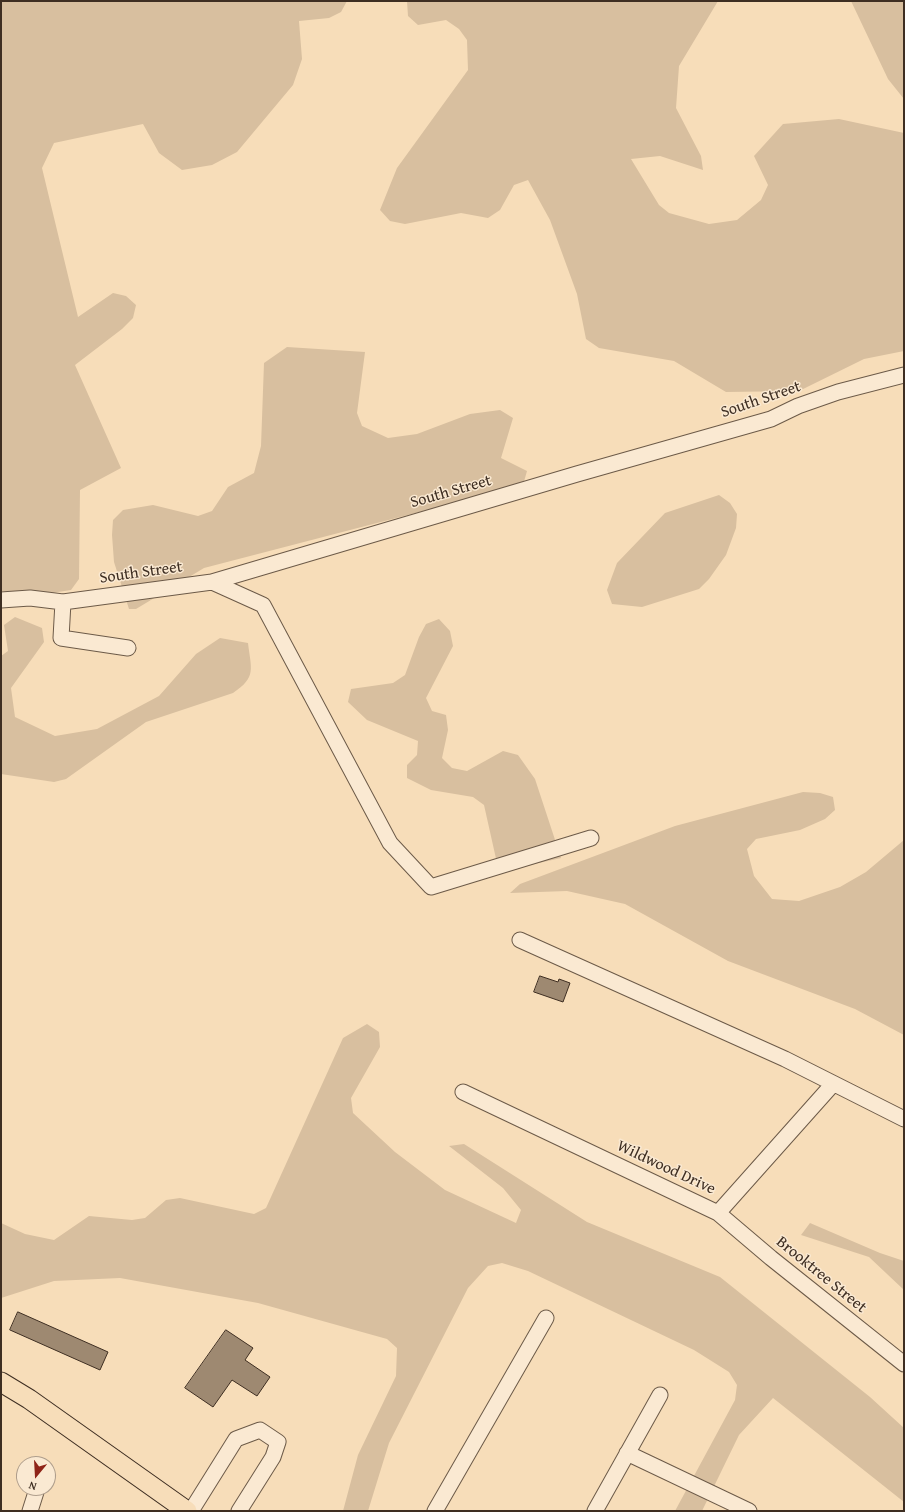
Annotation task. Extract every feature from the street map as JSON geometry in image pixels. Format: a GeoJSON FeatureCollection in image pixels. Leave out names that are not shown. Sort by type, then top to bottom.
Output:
{"type":"FeatureCollection","features":[{"type":"Feature","properties":{"kind":"main road"},"geometry":{"type":"LineString","coordinates":[[1,1382],[29,1399],[187,1511]]}},
{"type":"Feature","properties":{"kind":"street","name":"South Street"},"geometry":{"type":"LineString","coordinates":[[1,600],[30,598],[63,602],[212,582],[561,478],[772,419],[798,406],[838,392],[904,375]]}},
{"type":"Feature","properties":{"kind":"street"},"geometry":{"type":"LineString","coordinates":[[212,582],[263,605],[390,843],[431,887],[591,838]]}},
{"type":"Feature","properties":{"kind":"street"},"geometry":{"type":"LineString","coordinates":[[63,602],[61,638],[128,648]]}},
{"type":"Feature","properties":{"kind":"street"},"geometry":{"type":"LineString","coordinates":[[520,940],[785,1059],[904,1119]]}},
{"type":"Feature","properties":{"kind":"street","name":"Wildwood Drive"},"geometry":{"type":"LineString","coordinates":[[464,1092],[718,1213],[833,1084]]}},
{"type":"Feature","properties":{"kind":"street","name":"Brooktree Street"},"geometry":{"type":"LineString","coordinates":[[718,1213],[771,1258],[904,1364]]}},
{"type":"Feature","properties":{"kind":"street"},"geometry":{"type":"LineString","coordinates":[[435,1511],[546,1318]]}},
{"type":"Feature","properties":{"kind":"street"},"geometry":{"type":"LineString","coordinates":[[595,1511],[660,1395]]}},
{"type":"Feature","properties":{"kind":"street"},"geometry":{"type":"LineString","coordinates":[[191,1511],[236,1440],[260,1430],[278,1442],[274,1457],[239,1511]]}},
{"type":"Feature","properties":{"kind":"street"},"geometry":{"type":"LineString","coordinates":[[627,1453],[749,1511]]}},
{"type":"Feature","properties":{"kind":"street"},"geometry":{"type":"LineString","coordinates":[[30,1511],[35,1496]]}},
{"type":"Feature","properties":{"kind":"shaded area"},"geometry":{"type":"Polygon","coordinates":[[[1,1],[347,1],[341,12],[329,18],[299,21],[302,59],[293,85],[237,152],[212,165],[182,170],[159,153],[143,124],[54,143],[42,168],[78,317],[113,293],[126,296],[136,305],[133,318],[122,329],[75,365],[121,468],[80,490],[79,579],[71,590],[45,594],[1,591],[1,1]]]}},
{"type":"Feature","properties":{"kind":"shaded area"},"geometry":{"type":"Polygon","coordinates":[[[407,1],[718,1],[679,66],[676,108],[701,156],[703,170],[660,156],[631,159],[659,205],[669,213],[709,224],[737,220],[761,200],[768,185],[754,156],[783,124],[839,119],[904,133],[904,351],[864,359],[799,391],[726,392],[674,361],[599,348],[586,339],[577,294],[550,220],[528,180],[514,185],[500,210],[488,218],[461,213],[405,224],[390,221],[380,210],[397,168],[468,70],[467,40],[459,29],[446,20],[418,25],[408,16],[407,1]]]}},
{"type":"Feature","properties":{"kind":"shaded area"},"geometry":{"type":"Polygon","coordinates":[[[851,1],[904,1],[904,99],[888,79],[851,1]]]}},
{"type":"Feature","properties":{"kind":"shaded area"},"geometry":{"type":"Polygon","coordinates":[[[287,347],[365,352],[357,413],[362,426],[388,438],[417,434],[470,414],[500,410],[513,418],[501,458],[527,471],[523,485],[204,568],[136,609],[129,609],[114,562],[112,535],[113,520],[123,510],[153,505],[198,516],[212,511],[228,487],[254,473],[261,446],[264,363],[287,347]]]}},
{"type":"Feature","properties":{"kind":"shaded area"},"geometry":{"type":"Polygon","coordinates":[[[719,495],[730,503],[737,514],[736,528],[726,555],[709,579],[699,589],[642,607],[612,604],[607,590],[617,563],[665,513],[719,495]]]}},
{"type":"Feature","properties":{"kind":"shaded area"},"geometry":{"type":"Polygon","coordinates":[[[15,617],[42,628],[44,642],[11,688],[15,717],[55,736],[97,729],[159,696],[196,654],[220,638],[248,643],[251,672],[246,682],[233,693],[146,722],[66,779],[54,782],[1,774],[1,656],[8,651],[4,625],[15,617]]]}},
{"type":"Feature","properties":{"kind":"shaded area"},"geometry":{"type":"Polygon","coordinates":[[[439,619],[450,631],[453,646],[426,698],[432,711],[446,715],[448,730],[442,758],[452,768],[467,771],[503,751],[518,755],[535,779],[561,858],[499,872],[484,805],[473,797],[431,790],[407,778],[407,765],[417,755],[418,741],[367,720],[348,702],[351,689],[393,683],[405,675],[419,637],[426,624],[439,619]]]}},
{"type":"Feature","properties":{"kind":"shaded area"},"geometry":{"type":"Polygon","coordinates":[[[803,792],[820,793],[833,797],[835,810],[825,819],[800,830],[756,839],[747,849],[754,876],[772,899],[799,901],[840,887],[866,872],[904,840],[904,1035],[855,1009],[728,961],[625,904],[567,891],[510,893],[520,884],[675,826],[803,792]]]}},
{"type":"Feature","properties":{"kind":"shaded area"},"geometry":{"type":"Polygon","coordinates":[[[367,1024],[379,1032],[380,1047],[351,1098],[353,1113],[395,1152],[445,1190],[516,1223],[521,1210],[503,1188],[449,1146],[464,1144],[587,1222],[720,1277],[870,1397],[904,1428],[904,1502],[773,1398],[739,1435],[702,1511],[675,1511],[735,1400],[737,1385],[729,1372],[694,1350],[528,1271],[502,1263],[488,1266],[468,1288],[389,1443],[368,1511],[343,1511],[358,1455],[396,1376],[397,1348],[387,1339],[258,1303],[120,1278],[54,1281],[1,1298],[1,1223],[25,1234],[54,1240],[89,1216],[132,1220],[145,1218],[166,1200],[180,1198],[254,1214],[266,1208],[343,1038],[367,1024]]]}},
{"type":"Feature","properties":{"kind":"shaded area"},"geometry":{"type":"Polygon","coordinates":[[[810,1223],[880,1253],[904,1261],[904,1290],[869,1257],[801,1235],[810,1223]]]}},
{"type":"Feature","properties":{"kind":"building"},"geometry":{"type":"Polygon","coordinates":[[[540,976],[558,982],[559,979],[570,983],[563,1002],[534,992],[540,976]]]}},
{"type":"Feature","properties":{"kind":"building"},"geometry":{"type":"Polygon","coordinates":[[[18,1312],[108,1352],[100,1370],[10,1330],[18,1312]]]}},
{"type":"Feature","properties":{"kind":"building"},"geometry":{"type":"Polygon","coordinates":[[[226,1330],[253,1348],[245,1360],[270,1377],[257,1396],[232,1380],[213,1407],[185,1388],[226,1330]]]}}]}
